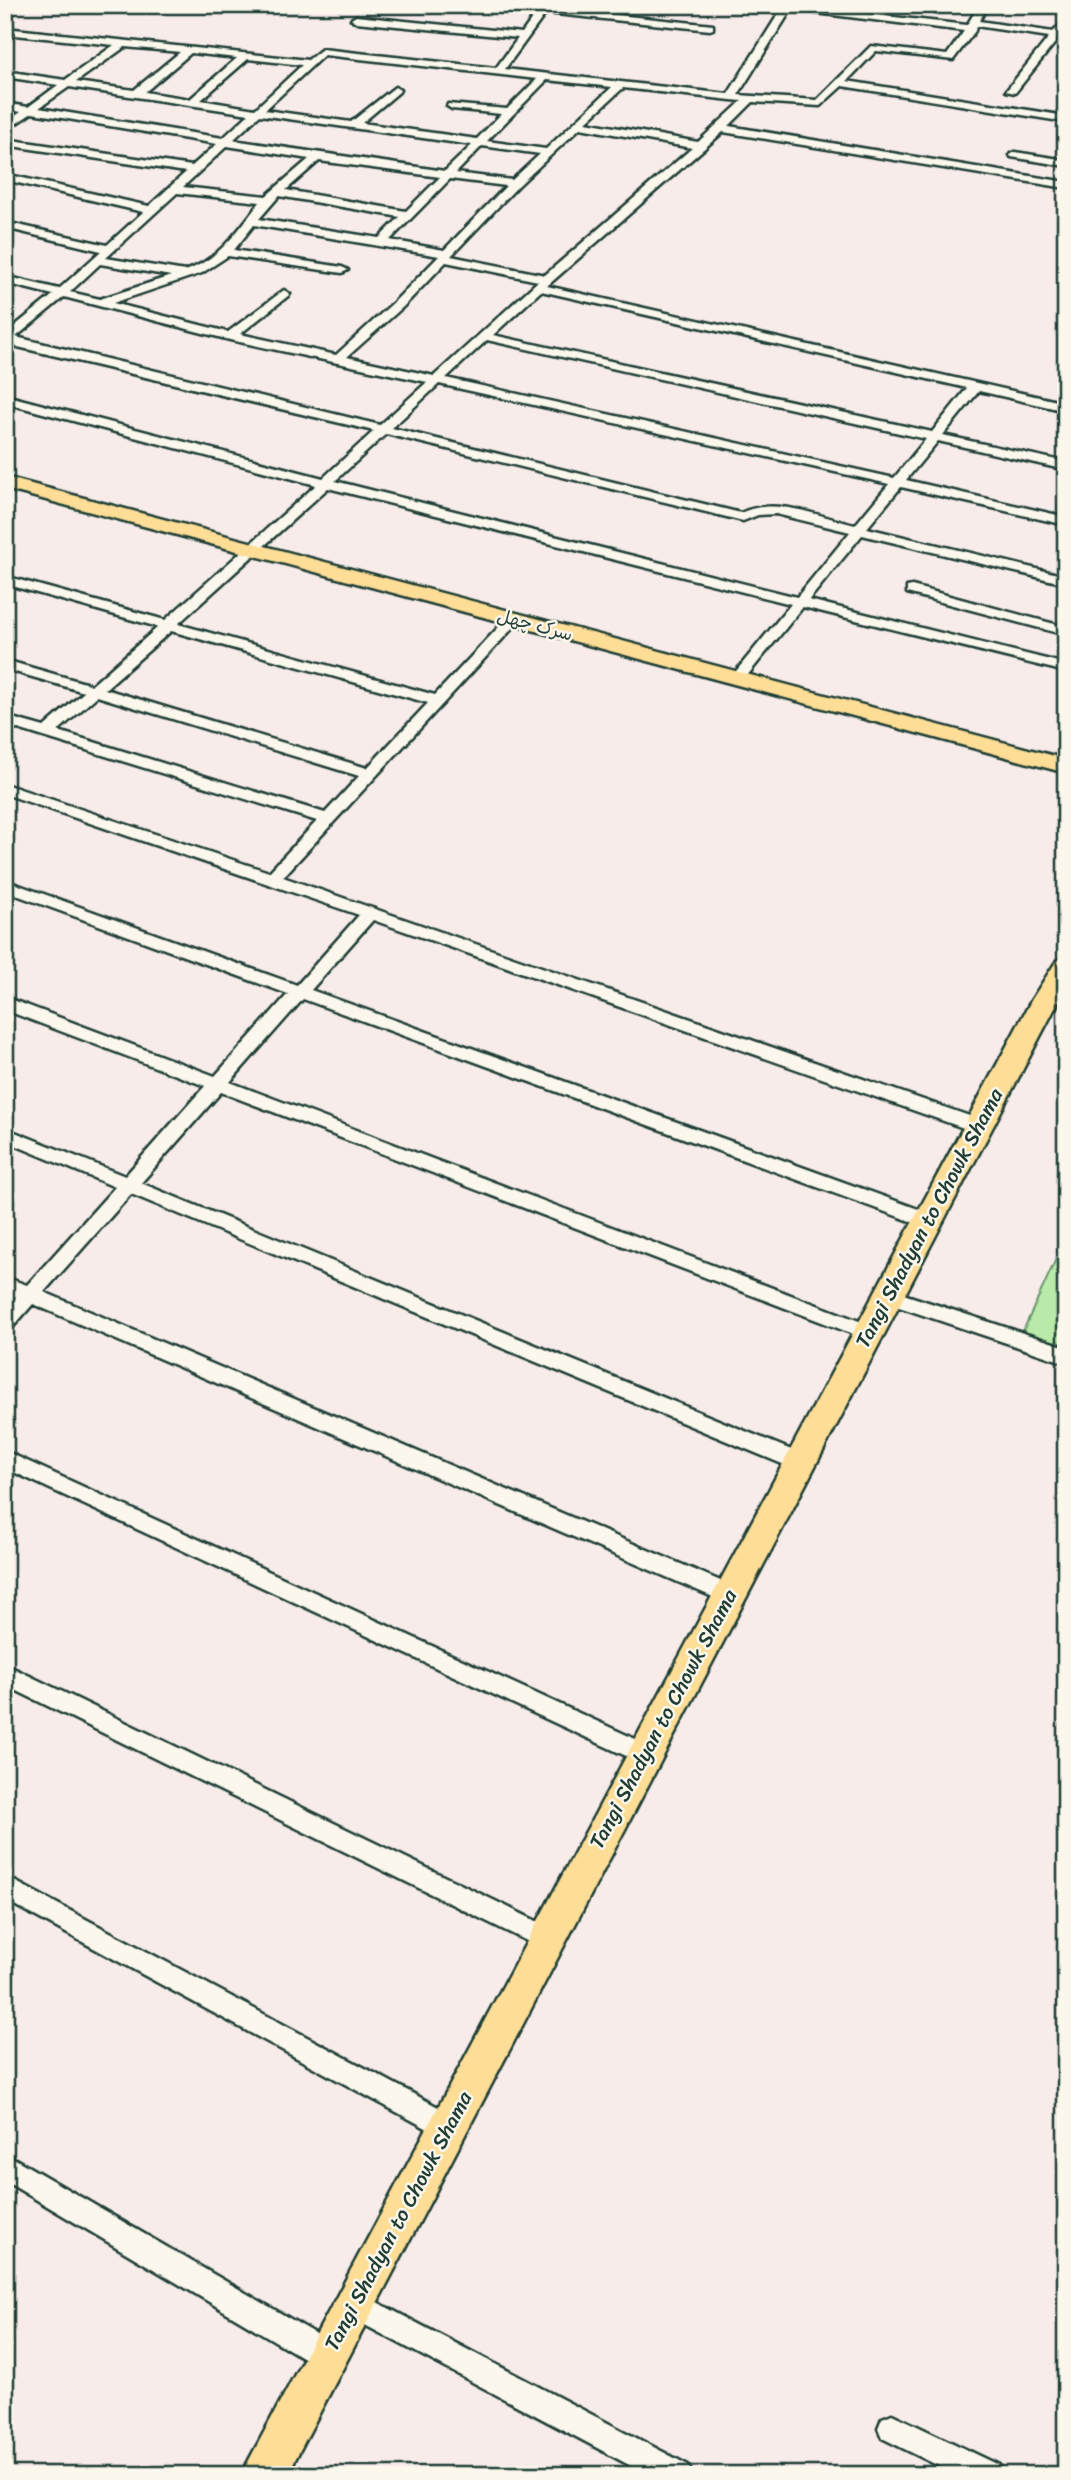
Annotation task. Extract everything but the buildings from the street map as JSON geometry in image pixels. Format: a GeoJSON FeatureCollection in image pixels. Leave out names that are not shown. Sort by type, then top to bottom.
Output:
{"type":"FeatureCollection","features":[{"type":"Feature","properties":{"kind":"main road"},"geometry":{"type":"LineString","coordinates":[[5,470],[260,544],[743,672],[1066,750]]}},
{"type":"Feature","properties":{"kind":"main road","name":"سرک چهل"},"geometry":{"type":"LineString","coordinates":[[5,483],[260,544],[514,619],[743,672],[1066,766]]}},
{"type":"Feature","properties":{"kind":"main road","name":"Tangi Shadyan to Chowk Shama"},"geometry":{"type":"LineString","coordinates":[[263,2475],[1045,999],[1066,966]]}},
{"type":"Feature","properties":{"kind":"street"},"geometry":{"type":"LineString","coordinates":[[494,5],[545,8],[710,27]]}},
{"type":"Feature","properties":{"kind":"street"},"geometry":{"type":"LineString","coordinates":[[6,339],[62,293],[325,52],[750,99],[820,103],[874,48],[949,58],[973,26],[984,5]]}},
{"type":"Feature","properties":{"kind":"street"},"geometry":{"type":"LineString","coordinates":[[731,97],[788,6],[1056,35]]}},
{"type":"Feature","properties":{"kind":"street"},"geometry":{"type":"LineString","coordinates":[[499,71],[545,8]]}},
{"type":"Feature","properties":{"kind":"street"},"geometry":{"type":"LineString","coordinates":[[356,19],[525,36]]}},
{"type":"Feature","properties":{"kind":"street"},"geometry":{"type":"LineString","coordinates":[[1011,92],[1066,22]]}},
{"type":"Feature","properties":{"kind":"street"},"geometry":{"type":"LineString","coordinates":[[5,31],[310,63]]}},
{"type":"Feature","properties":{"kind":"street"},"geometry":{"type":"LineString","coordinates":[[5,128],[122,44]]}},
{"type":"Feature","properties":{"kind":"street"},"geometry":{"type":"LineString","coordinates":[[136,94],[188,51]]}},
{"type":"Feature","properties":{"kind":"street"},"geometry":{"type":"LineString","coordinates":[[193,102],[246,56]]}},
{"type":"Feature","properties":{"kind":"street"},"geometry":{"type":"LineString","coordinates":[[5,74],[547,152]]}},
{"type":"Feature","properties":{"kind":"street"},"geometry":{"type":"LineString","coordinates":[[382,242],[477,142],[544,77]]}},
{"type":"Feature","properties":{"kind":"street"},"geometry":{"type":"LineString","coordinates":[[840,83],[1066,119]]}},
{"type":"Feature","properties":{"kind":"street"},"geometry":{"type":"LineString","coordinates":[[337,360],[399,304],[514,184],[620,85]]}},
{"type":"Feature","properties":{"kind":"street"},"geometry":{"type":"LineString","coordinates":[[354,125],[395,90]]}},
{"type":"Feature","properties":{"kind":"street"},"geometry":{"type":"LineString","coordinates":[[47,733],[260,544],[542,283],[701,146],[750,99]]}},
{"type":"Feature","properties":{"kind":"street"},"geometry":{"type":"LineString","coordinates":[[5,106],[317,157],[514,184]]}},
{"type":"Feature","properties":{"kind":"street"},"geometry":{"type":"LineString","coordinates":[[452,106],[508,113]]}},
{"type":"Feature","properties":{"kind":"street"},"geometry":{"type":"LineString","coordinates":[[577,124],[701,146]]}},
{"type":"Feature","properties":{"kind":"street"},"geometry":{"type":"LineString","coordinates":[[721,128],[1066,185]]}},
{"type":"Feature","properties":{"kind":"street"},"geometry":{"type":"LineString","coordinates":[[5,142],[194,170]]}},
{"type":"Feature","properties":{"kind":"street"},"geometry":{"type":"LineString","coordinates":[[1015,155],[1066,163]]}},
{"type":"Feature","properties":{"kind":"street"},"geometry":{"type":"LineString","coordinates":[[103,303],[198,271],[226,251],[272,196],[317,157]]}},
{"type":"Feature","properties":{"kind":"street"},"geometry":{"type":"LineString","coordinates":[[5,177],[151,210]]}},
{"type":"Feature","properties":{"kind":"street"},"geometry":{"type":"LineString","coordinates":[[174,189],[272,196],[409,215]]}},
{"type":"Feature","properties":{"kind":"street"},"geometry":{"type":"LineString","coordinates":[[251,221],[382,242],[445,256],[542,283],[1066,407]]}},
{"type":"Feature","properties":{"kind":"street"},"geometry":{"type":"LineString","coordinates":[[5,225],[109,249]]}},
{"type":"Feature","properties":{"kind":"street"},"geometry":{"type":"LineString","coordinates":[[226,251],[342,270]]}},
{"type":"Feature","properties":{"kind":"street"},"geometry":{"type":"LineString","coordinates":[[97,260],[186,275]]}},
{"type":"Feature","properties":{"kind":"street"},"geometry":{"type":"LineString","coordinates":[[5,279],[230,336],[629,421],[1066,521]]}},
{"type":"Feature","properties":{"kind":"street"},"geometry":{"type":"LineString","coordinates":[[230,336],[284,294]]}},
{"type":"Feature","properties":{"kind":"street"},"geometry":{"type":"LineString","coordinates":[[483,337],[1066,466]]}},
{"type":"Feature","properties":{"kind":"street"},"geometry":{"type":"LineString","coordinates":[[6,339],[743,517],[755,511],[776,510],[1066,580]]}},
{"type":"Feature","properties":{"kind":"street"},"geometry":{"type":"LineString","coordinates":[[743,672],[976,386]]}},
{"type":"Feature","properties":{"kind":"street"},"geometry":{"type":"LineString","coordinates":[[5,399],[325,483],[1066,668]]}},
{"type":"Feature","properties":{"kind":"street"},"geometry":{"type":"LineString","coordinates":[[5,580],[438,701]]}},
{"type":"Feature","properties":{"kind":"street"},"geometry":{"type":"LineString","coordinates":[[912,590],[1066,631]]}},
{"type":"Feature","properties":{"kind":"street"},"geometry":{"type":"LineString","coordinates":[[272,879],[514,619]]}},
{"type":"Feature","properties":{"kind":"street"},"geometry":{"type":"LineString","coordinates":[[5,664],[370,774]]}},
{"type":"Feature","properties":{"kind":"street"},"geometry":{"type":"LineString","coordinates":[[5,720],[328,819]]}},
{"type":"Feature","properties":{"kind":"street"},"geometry":{"type":"LineString","coordinates":[[5,789],[272,879],[978,1126]]}},
{"type":"Feature","properties":{"kind":"street"},"geometry":{"type":"LineString","coordinates":[[5,885],[928,1220]]}},
{"type":"Feature","properties":{"kind":"street"},"geometry":{"type":"LineString","coordinates":[[5,1323],[370,913]]}},
{"type":"Feature","properties":{"kind":"street"},"geometry":{"type":"LineString","coordinates":[[5,1003],[868,1332]]}},
{"type":"Feature","properties":{"kind":"street"},"geometry":{"type":"LineString","coordinates":[[5,1134],[800,1462]]}},
{"type":"Feature","properties":{"kind":"street"},"geometry":{"type":"LineString","coordinates":[[5,1284],[729,1595]]}},
{"type":"Feature","properties":{"kind":"street"},"geometry":{"type":"LineString","coordinates":[[888,1296],[1066,1355]]}},
{"type":"Feature","properties":{"kind":"street"},"geometry":{"type":"LineString","coordinates":[[5,1459],[645,1754]]}},
{"type":"Feature","properties":{"kind":"street"},"geometry":{"type":"LineString","coordinates":[[5,1674],[547,1938]]}},
{"type":"Feature","properties":{"kind":"street"},"geometry":{"type":"LineString","coordinates":[[5,1887],[449,2126]]}},
{"type":"Feature","properties":{"kind":"street"},"geometry":{"type":"LineString","coordinates":[[5,2165],[327,2356]]}},
{"type":"Feature","properties":{"kind":"street"},"geometry":{"type":"LineString","coordinates":[[354,2304],[678,2475]]}},
{"type":"Feature","properties":{"kind":"street"},"geometry":{"type":"LineString","coordinates":[[892,2428],[989,2475]]}},
{"type":"Feature","properties":{"kind":"green space"},"geometry":{"type":"Polygon","coordinates":[[[1066,1237],[1066,1346],[1022,1333],[1066,1237]]]}}]}
